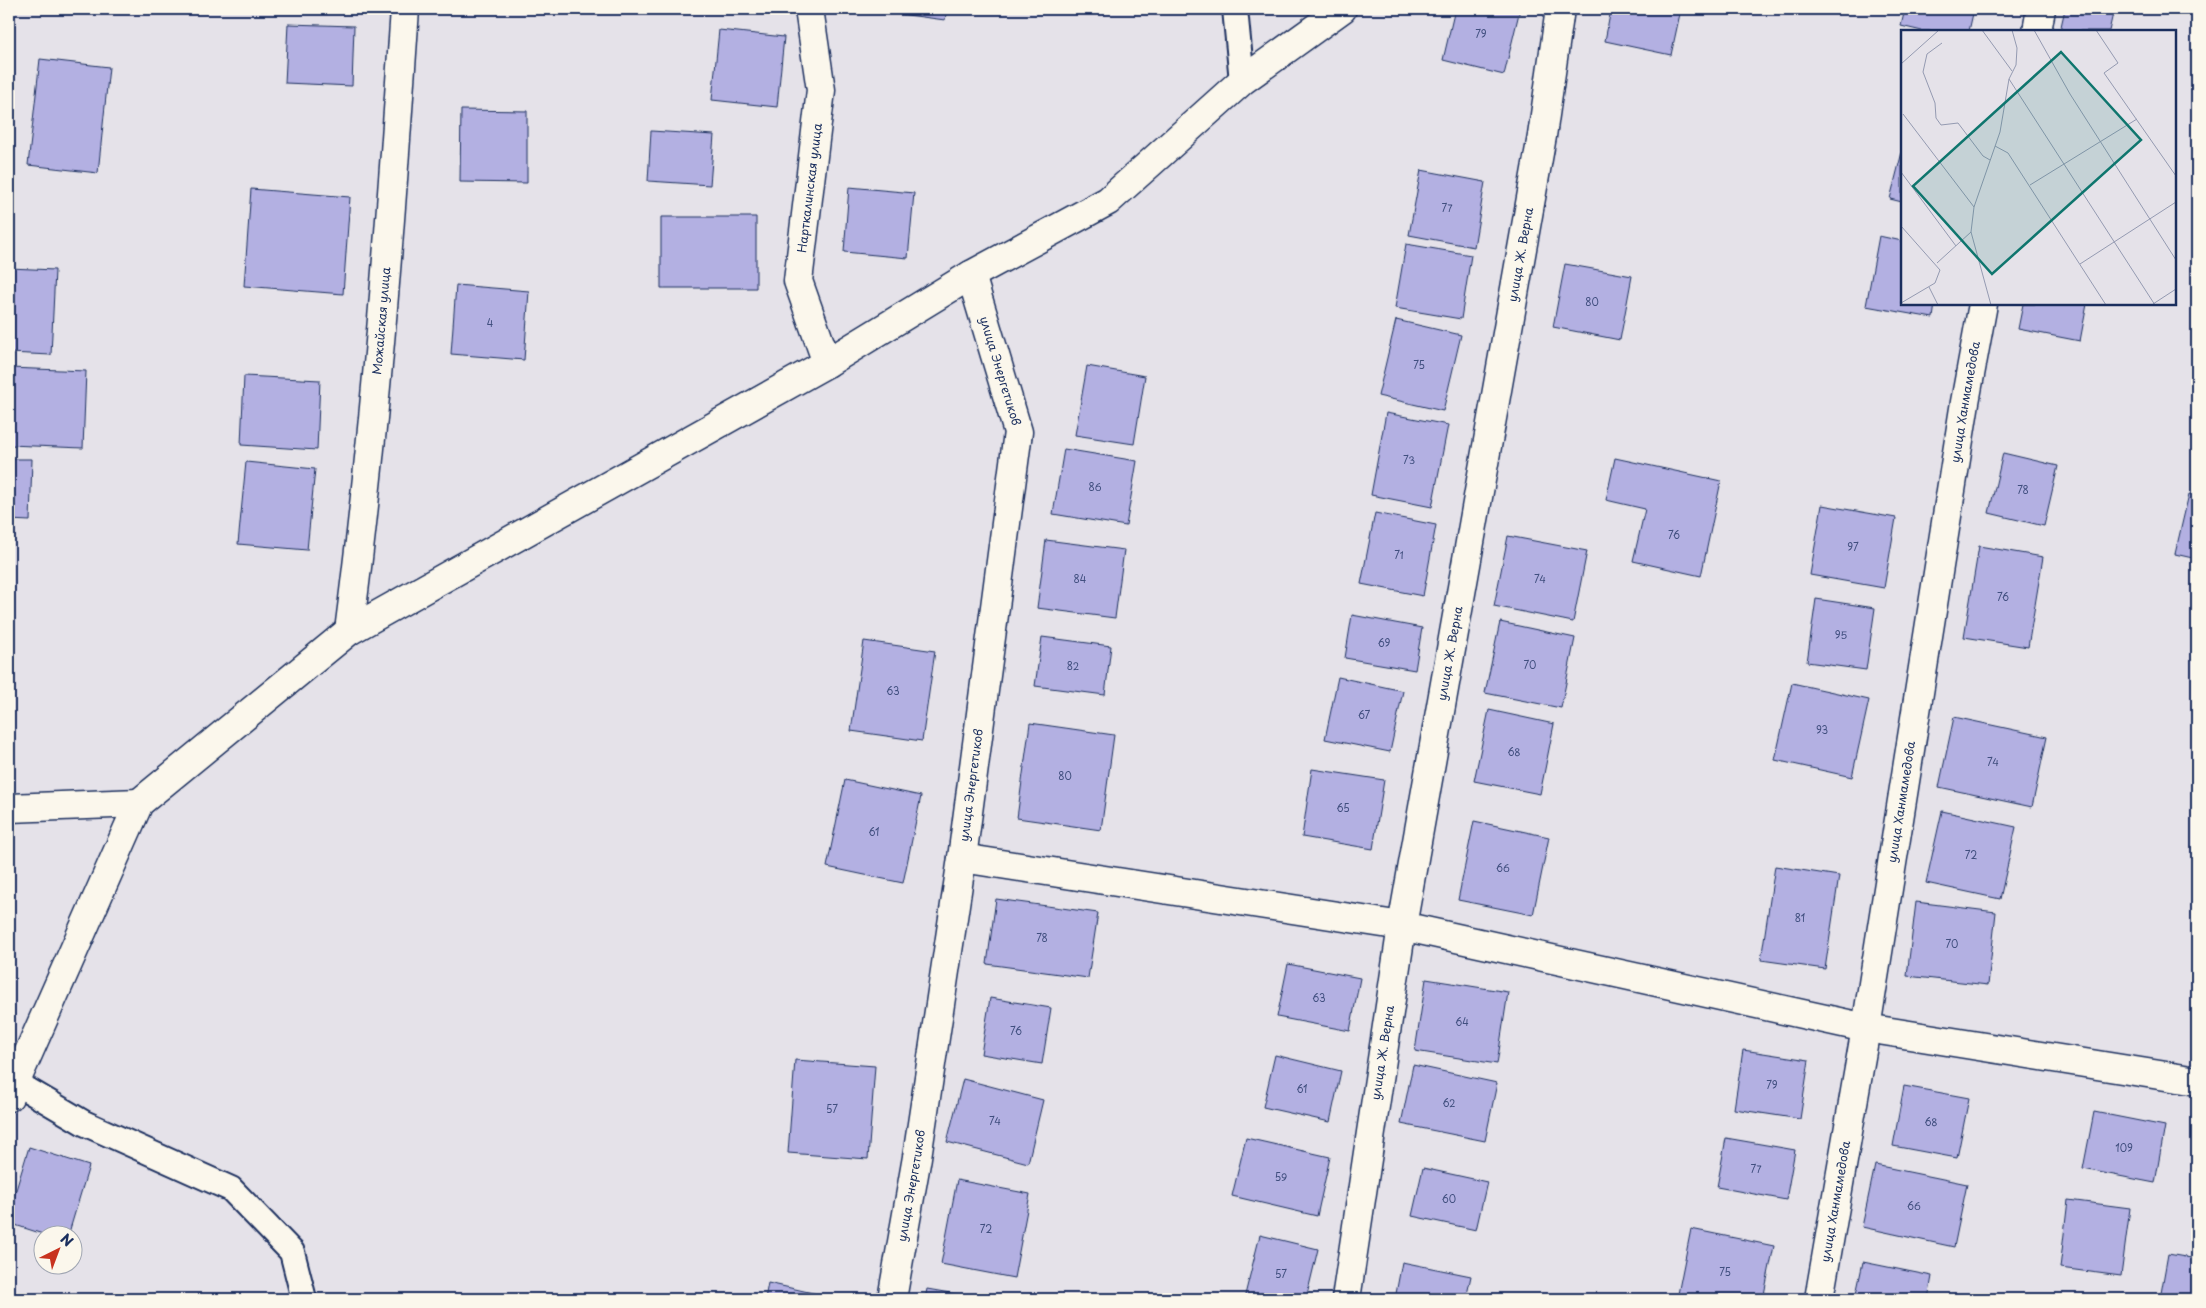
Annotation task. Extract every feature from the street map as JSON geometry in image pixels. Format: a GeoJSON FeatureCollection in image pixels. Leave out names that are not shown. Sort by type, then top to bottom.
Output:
{"type":"FeatureCollection","features":[{"type":"Feature","properties":{"kind":"street","name":"Можайская улица"},"geometry":{"type":"LineString","coordinates":[[349,631],[364,514],[393,189],[405,9]]}},
{"type":"Feature","properties":{"kind":"street","name":"Нарткалинская улица"},"geometry":{"type":"LineString","coordinates":[[809,9],[821,90],[798,281],[827,363]]}},
{"type":"Feature","properties":{"kind":"street"},"geometry":{"type":"LineString","coordinates":[[12,1090],[139,804],[349,631],[827,363],[971,275],[1108,201],[1242,81],[1342,9]]}},
{"type":"Feature","properties":{"kind":"street","name":"улица Ж. Верна"},"geometry":{"type":"LineString","coordinates":[[1346,1299],[1402,926],[1542,136],[1560,9]]}},
{"type":"Feature","properties":{"kind":"street"},"geometry":{"type":"LineString","coordinates":[[2036,30],[2041,9]]}},
{"type":"Feature","properties":{"kind":"street","name":"улица Энергетиков"},"geometry":{"type":"LineString","coordinates":[[892,1299],[917,1157],[962,858],[1018,432],[971,275]]}},
{"type":"Feature","properties":{"kind":"street","name":"улица Ханмамедова"},"geometry":{"type":"LineString","coordinates":[[1819,1299],[1866,1028],[1965,402],[1983,305]]}},
{"type":"Feature","properties":{"kind":"street"},"geometry":{"type":"LineString","coordinates":[[9,808],[139,804]]}},
{"type":"Feature","properties":{"kind":"street"},"geometry":{"type":"LineString","coordinates":[[962,858],[1402,926],[1866,1028],[2197,1080]]}},
{"type":"Feature","properties":{"kind":"lane"},"geometry":{"type":"LineString","coordinates":[[1235,9],[1242,81]]}},
{"type":"Feature","properties":{"kind":"lane"},"geometry":{"type":"LineString","coordinates":[[12,1090],[231,1188],[292,1252],[304,1299]]}},
{"type":"Feature","properties":{"kind":"building"},"geometry":{"type":"Polygon","coordinates":[[[862,9],[947,9],[945,20],[862,9]]]}},
{"type":"Feature","properties":{"kind":"building"},"geometry":{"type":"Polygon","coordinates":[[[1455,9],[1520,9],[1504,75],[1443,60],[1455,9]]]}},
{"type":"Feature","properties":{"kind":"building"},"geometry":{"type":"Polygon","coordinates":[[[1611,9],[1681,9],[1671,55],[1605,41],[1611,9]]]}},
{"type":"Feature","properties":{"kind":"building"},"geometry":{"type":"Polygon","coordinates":[[[1905,9],[1974,9],[1969,30],[1918,30],[1901,26],[1905,9]]]}},
{"type":"Feature","properties":{"kind":"building"},"geometry":{"type":"Polygon","coordinates":[[[2065,9],[2114,9],[2109,30],[2060,30],[2065,9]]]}},
{"type":"Feature","properties":{"kind":"building"},"geometry":{"type":"Polygon","coordinates":[[[288,24],[354,26],[352,86],[285,83],[288,24]]]}},
{"type":"Feature","properties":{"kind":"building"},"geometry":{"type":"Polygon","coordinates":[[[719,30],[784,37],[777,107],[712,100],[719,30]]]}},
{"type":"Feature","properties":{"kind":"building"},"geometry":{"type":"Polygon","coordinates":[[[40,59],[109,67],[98,173],[28,165],[40,59]]]}},
{"type":"Feature","properties":{"kind":"building"},"geometry":{"type":"Polygon","coordinates":[[[461,110],[527,111],[527,183],[460,182],[461,110]]]}},
{"type":"Feature","properties":{"kind":"building"},"geometry":{"type":"Polygon","coordinates":[[[651,131],[714,135],[710,185],[648,181],[651,131]]]}},
{"type":"Feature","properties":{"kind":"building"},"geometry":{"type":"Polygon","coordinates":[[[1901,156],[1901,202],[1890,199],[1901,156]]]}},
{"type":"Feature","properties":{"kind":"building"},"geometry":{"type":"Polygon","coordinates":[[[1421,170],[1485,182],[1474,247],[1409,235],[1421,170]]]}},
{"type":"Feature","properties":{"kind":"building"},"geometry":{"type":"Polygon","coordinates":[[[849,187],[914,193],[908,258],[844,252],[849,187]]]}},
{"type":"Feature","properties":{"kind":"building"},"geometry":{"type":"Polygon","coordinates":[[[251,189],[350,197],[343,294],[244,286],[251,189]]]}},
{"type":"Feature","properties":{"kind":"building"},"geometry":{"type":"Polygon","coordinates":[[[661,217],[756,217],[756,288],[661,288],[661,217]]]}},
{"type":"Feature","properties":{"kind":"building"},"geometry":{"type":"Polygon","coordinates":[[[1879,236],[1901,241],[1901,305],[1935,305],[1933,318],[1866,306],[1879,236]]]}},
{"type":"Feature","properties":{"kind":"building"},"geometry":{"type":"Polygon","coordinates":[[[1406,244],[1471,255],[1461,319],[1395,308],[1406,244]]]}},
{"type":"Feature","properties":{"kind":"building"},"geometry":{"type":"Polygon","coordinates":[[[1565,264],[1632,276],[1620,340],[1553,327],[1565,264]]]}},
{"type":"Feature","properties":{"kind":"building"},"geometry":{"type":"Polygon","coordinates":[[[9,268],[55,270],[51,355],[9,353],[9,268]]]}},
{"type":"Feature","properties":{"kind":"building"},"geometry":{"type":"Polygon","coordinates":[[[456,285],[529,291],[524,360],[451,354],[456,285]]]}},
{"type":"Feature","properties":{"kind":"building"},"geometry":{"type":"Polygon","coordinates":[[[2023,305],[2087,305],[2080,341],[2018,329],[2023,305]]]}},
{"type":"Feature","properties":{"kind":"building"},"geometry":{"type":"Polygon","coordinates":[[[1396,320],[1461,335],[1443,411],[1378,396],[1396,320]]]}},
{"type":"Feature","properties":{"kind":"building"},"geometry":{"type":"Polygon","coordinates":[[[1087,366],[1145,376],[1134,444],[1075,435],[1087,366]]]}},
{"type":"Feature","properties":{"kind":"building"},"geometry":{"type":"Polygon","coordinates":[[[9,368],[86,371],[83,448],[9,445],[9,368]]]}},
{"type":"Feature","properties":{"kind":"building"},"geometry":{"type":"Polygon","coordinates":[[[244,376],[320,380],[317,450],[241,445],[244,376]]]}},
{"type":"Feature","properties":{"kind":"building"},"geometry":{"type":"Polygon","coordinates":[[[1386,413],[1448,425],[1432,507],[1371,495],[1386,413]]]}},
{"type":"Feature","properties":{"kind":"building"},"geometry":{"type":"Polygon","coordinates":[[[1064,449],[1137,461],[1126,526],[1053,514],[1064,449]]]}},
{"type":"Feature","properties":{"kind":"building"},"geometry":{"type":"Polygon","coordinates":[[[2003,453],[2058,466],[2044,526],[1989,513],[2003,453]]]}},
{"type":"Feature","properties":{"kind":"building"},"geometry":{"type":"Polygon","coordinates":[[[1615,458],[1721,481],[1701,576],[1633,561],[1645,509],[1606,500],[1615,458]]]}},
{"type":"Feature","properties":{"kind":"building"},"geometry":{"type":"Polygon","coordinates":[[[9,459],[32,459],[30,521],[9,520],[9,459]]]}},
{"type":"Feature","properties":{"kind":"building"},"geometry":{"type":"Polygon","coordinates":[[[246,462],[315,469],[307,550],[238,544],[246,462]]]}},
{"type":"Feature","properties":{"kind":"building"},"geometry":{"type":"Polygon","coordinates":[[[2189,494],[2197,496],[2197,559],[2175,554],[2189,494]]]}},
{"type":"Feature","properties":{"kind":"building"},"geometry":{"type":"Polygon","coordinates":[[[1822,505],[1896,518],[1884,588],[1810,575],[1822,505]]]}},
{"type":"Feature","properties":{"kind":"building"},"geometry":{"type":"Polygon","coordinates":[[[1375,513],[1436,525],[1423,596],[1361,584],[1375,513]]]}},
{"type":"Feature","properties":{"kind":"building"},"geometry":{"type":"Polygon","coordinates":[[[1508,536],[1587,551],[1573,622],[1494,606],[1508,536]]]}},
{"type":"Feature","properties":{"kind":"building"},"geometry":{"type":"Polygon","coordinates":[[[1046,540],[1124,550],[1115,618],[1037,608],[1046,540]]]}},
{"type":"Feature","properties":{"kind":"building"},"geometry":{"type":"Polygon","coordinates":[[[1979,546],[2043,557],[2028,647],[1964,637],[1979,546]]]}},
{"type":"Feature","properties":{"kind":"building"},"geometry":{"type":"Polygon","coordinates":[[[1816,599],[1875,608],[1866,670],[1807,662],[1816,599]]]}},
{"type":"Feature","properties":{"kind":"building"},"geometry":{"type":"Polygon","coordinates":[[[1352,615],[1422,628],[1415,670],[1345,658],[1352,615]]]}},
{"type":"Feature","properties":{"kind":"building"},"geometry":{"type":"Polygon","coordinates":[[[1500,622],[1575,638],[1561,708],[1485,693],[1500,622]]]}},
{"type":"Feature","properties":{"kind":"building"},"geometry":{"type":"Polygon","coordinates":[[[1042,637],[1111,646],[1105,695],[1035,686],[1042,637]]]}},
{"type":"Feature","properties":{"kind":"building"},"geometry":{"type":"Polygon","coordinates":[[[864,641],[935,651],[922,741],[851,731],[864,641]]]}},
{"type":"Feature","properties":{"kind":"building"},"geometry":{"type":"Polygon","coordinates":[[[1338,677],[1403,691],[1390,752],[1325,739],[1338,677]]]}},
{"type":"Feature","properties":{"kind":"building"},"geometry":{"type":"Polygon","coordinates":[[[1792,683],[1869,700],[1852,777],[1775,760],[1792,683]]]}},
{"type":"Feature","properties":{"kind":"building"},"geometry":{"type":"Polygon","coordinates":[[[1489,710],[1554,724],[1540,794],[1474,781],[1489,710]]]}},
{"type":"Feature","properties":{"kind":"building"},"geometry":{"type":"Polygon","coordinates":[[[1954,717],[2047,737],[2032,807],[1939,787],[1954,717]]]}},
{"type":"Feature","properties":{"kind":"building"},"geometry":{"type":"Polygon","coordinates":[[[1030,723],[1114,735],[1101,830],[1017,818],[1030,723]]]}},
{"type":"Feature","properties":{"kind":"building"},"geometry":{"type":"Polygon","coordinates":[[[1312,769],[1384,780],[1373,849],[1302,837],[1312,769]]]}},
{"type":"Feature","properties":{"kind":"building"},"geometry":{"type":"Polygon","coordinates":[[[845,780],[921,796],[903,883],[827,867],[845,780]]]}},
{"type":"Feature","properties":{"kind":"building"},"geometry":{"type":"Polygon","coordinates":[[[1942,811],[2016,827],[2000,899],[1926,883],[1942,811]]]}},
{"type":"Feature","properties":{"kind":"building"},"geometry":{"type":"Polygon","coordinates":[[[1474,821],[1549,837],[1533,915],[1458,900],[1474,821]]]}},
{"type":"Feature","properties":{"kind":"building"},"geometry":{"type":"Polygon","coordinates":[[[1775,866],[1839,876],[1825,969],[1761,960],[1775,866]]]}},
{"type":"Feature","properties":{"kind":"building"},"geometry":{"type":"Polygon","coordinates":[[[996,899],[1098,913],[1088,978],[987,964],[996,899]]]}},
{"type":"Feature","properties":{"kind":"building"},"geometry":{"type":"Polygon","coordinates":[[[1916,902],[1996,912],[1988,985],[1907,976],[1916,902]]]}},
{"type":"Feature","properties":{"kind":"building"},"geometry":{"type":"Polygon","coordinates":[[[1288,964],[1360,978],[1350,1031],[1277,1017],[1288,964]]]}},
{"type":"Feature","properties":{"kind":"building"},"geometry":{"type":"Polygon","coordinates":[[[1426,979],[1508,992],[1497,1064],[1415,1051],[1426,979]]]}},
{"type":"Feature","properties":{"kind":"building"},"geometry":{"type":"Polygon","coordinates":[[[990,998],[1051,1008],[1042,1064],[981,1054],[990,998]]]}},
{"type":"Feature","properties":{"kind":"building"},"geometry":{"type":"Polygon","coordinates":[[[1743,1050],[1809,1060],[1800,1119],[1734,1109],[1743,1050]]]}},
{"type":"Feature","properties":{"kind":"building"},"geometry":{"type":"Polygon","coordinates":[[[1275,1055],[1341,1071],[1330,1122],[1263,1107],[1275,1055]]]}},
{"type":"Feature","properties":{"kind":"building"},"geometry":{"type":"Polygon","coordinates":[[[795,1060],[875,1066],[868,1159],[788,1153],[795,1060]]]}},
{"type":"Feature","properties":{"kind":"building"},"geometry":{"type":"Polygon","coordinates":[[[1413,1065],[1497,1083],[1485,1141],[1401,1124],[1413,1065]]]}},
{"type":"Feature","properties":{"kind":"building"},"geometry":{"type":"Polygon","coordinates":[[[963,1079],[1043,1100],[1028,1163],[947,1142],[963,1079]]]}},
{"type":"Feature","properties":{"kind":"building"},"geometry":{"type":"Polygon","coordinates":[[[1904,1086],[1969,1098],[1957,1158],[1893,1146],[1904,1086]]]}},
{"type":"Feature","properties":{"kind":"building"},"geometry":{"type":"Polygon","coordinates":[[[2094,1112],[2165,1126],[2155,1183],[2083,1169],[2094,1112]]]}},
{"type":"Feature","properties":{"kind":"building"},"geometry":{"type":"Polygon","coordinates":[[[1246,1138],[1330,1157],[1317,1216],[1232,1196],[1246,1138]]]}},
{"type":"Feature","properties":{"kind":"building"},"geometry":{"type":"Polygon","coordinates":[[[1726,1138],[1795,1150],[1786,1200],[1717,1187],[1726,1138]]]}},
{"type":"Feature","properties":{"kind":"building"},"geometry":{"type":"Polygon","coordinates":[[[29,1147],[89,1166],[71,1226],[32,1226],[32,1230],[9,1223],[9,1213],[29,1147]]]}},
{"type":"Feature","properties":{"kind":"building"},"geometry":{"type":"Polygon","coordinates":[[[1875,1165],[1967,1184],[1954,1247],[1862,1227],[1875,1165]]]}},
{"type":"Feature","properties":{"kind":"building"},"geometry":{"type":"Polygon","coordinates":[[[1423,1168],[1487,1182],[1476,1230],[1412,1216],[1423,1168]]]}},
{"type":"Feature","properties":{"kind":"building"},"geometry":{"type":"Polygon","coordinates":[[[957,1180],[1030,1194],[1014,1278],[941,1264],[957,1180]]]}},
{"type":"Feature","properties":{"kind":"building"},"geometry":{"type":"Polygon","coordinates":[[[2068,1200],[2130,1208],[2121,1276],[2060,1268],[2068,1200]]]}},
{"type":"Feature","properties":{"kind":"building"},"geometry":{"type":"Polygon","coordinates":[[[1691,1229],[1774,1246],[1763,1299],[1677,1299],[1691,1229]]]}},
{"type":"Feature","properties":{"kind":"building"},"geometry":{"type":"Polygon","coordinates":[[[1260,1235],[1318,1249],[1306,1299],[1244,1299],[1260,1235]]]}},
{"type":"Feature","properties":{"kind":"building"},"geometry":{"type":"Polygon","coordinates":[[[2168,1254],[2197,1259],[2197,1299],[2160,1299],[2168,1254]]]}},
{"type":"Feature","properties":{"kind":"building"},"geometry":{"type":"Polygon","coordinates":[[[1402,1262],[1471,1276],[1466,1299],[1395,1299],[1402,1262]]]}},
{"type":"Feature","properties":{"kind":"building"},"geometry":{"type":"Polygon","coordinates":[[[1863,1262],[1932,1276],[1928,1299],[1855,1299],[1863,1262]]]}},
{"type":"Feature","properties":{"kind":"building"},"geometry":{"type":"Polygon","coordinates":[[[768,1283],[840,1299],[765,1299],[768,1283]]]}},
{"type":"Feature","properties":{"kind":"building"},"geometry":{"type":"Polygon","coordinates":[[[927,1289],[985,1299],[925,1299],[927,1289]]]}}]}
